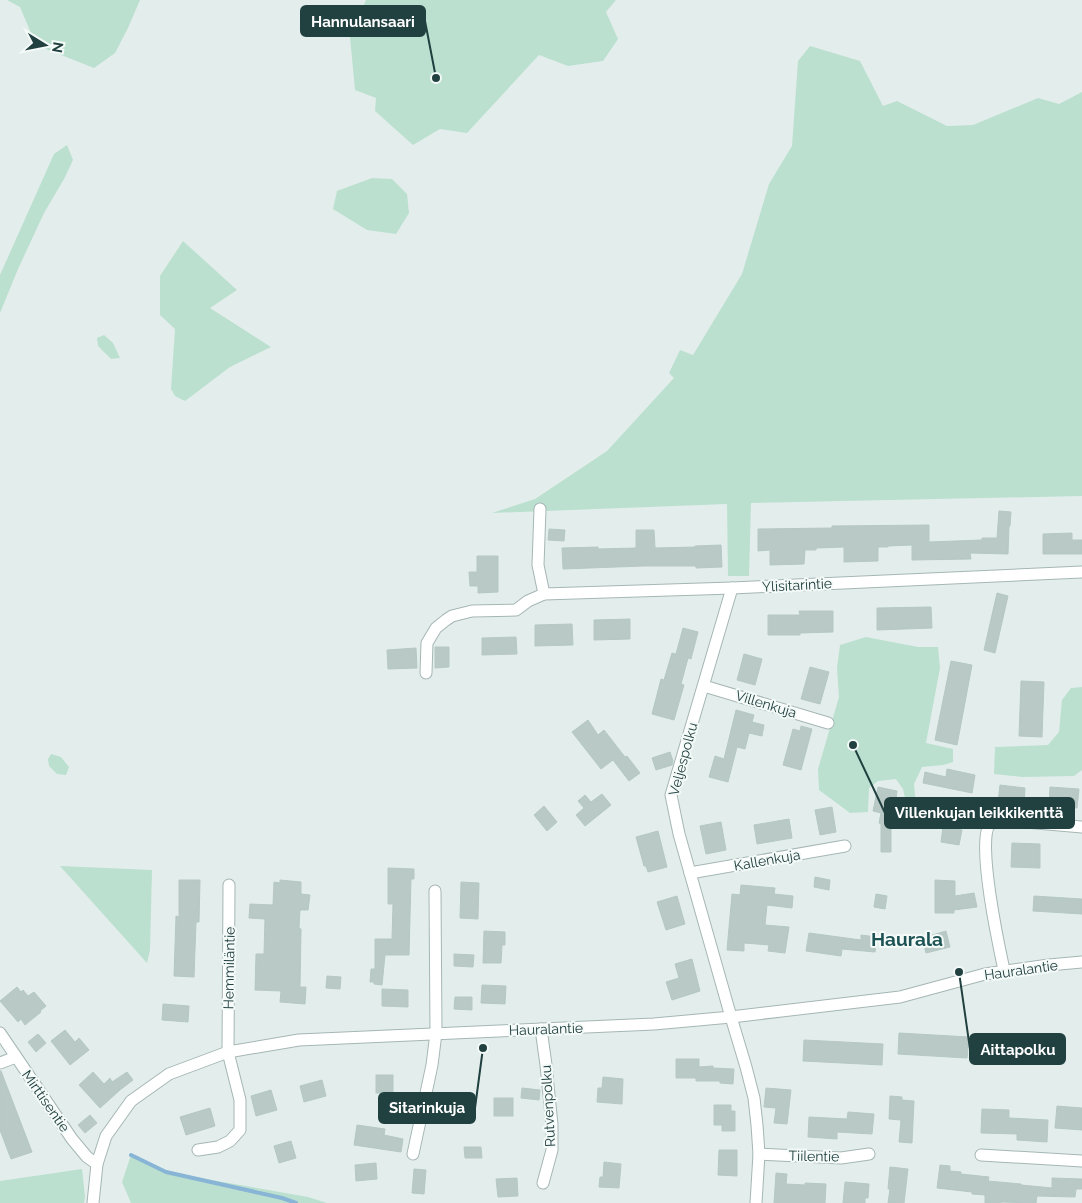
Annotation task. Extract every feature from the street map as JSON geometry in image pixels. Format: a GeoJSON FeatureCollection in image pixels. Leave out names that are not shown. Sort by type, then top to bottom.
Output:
{"type":"FeatureCollection","features":[{"type":"Feature","properties":{"kind":"street"},"geometry":{"type":"LineString","coordinates":[[540,509],[538,565],[544,594]]}},
{"type":"Feature","properties":{"kind":"street","name":"Ylisitarintie"},"geometry":{"type":"LineString","coordinates":[[426,673],[427,643],[436,628],[446,620],[452,616],[472,611],[516,610],[528,601],[544,594],[732,588],[1082,572]]}},
{"type":"Feature","properties":{"kind":"street","name":"Veljespolku"},"geometry":{"type":"LineString","coordinates":[[732,588],[671,795],[679,834],[754,1098],[759,1154],[756,1203]]}},
{"type":"Feature","properties":{"kind":"street","name":"Villenkuja"},"geometry":{"type":"LineString","coordinates":[[704,686],[828,723]]}},
{"type":"Feature","properties":{"kind":"street"},"geometry":{"type":"LineString","coordinates":[[1004,970],[991,904],[987,871],[986,842],[990,825],[995,821],[1001,820],[1082,827]]}},
{"type":"Feature","properties":{"kind":"street","name":"Kallenkuja"},"geometry":{"type":"LineString","coordinates":[[690,873],[845,846]]}},
{"type":"Feature","properties":{"kind":"street","name":"Hemmiläntie"},"geometry":{"type":"LineString","coordinates":[[198,1150],[218,1147],[230,1141],[240,1130],[240,1100],[228,1052],[229,884]]}},
{"type":"Feature","properties":{"kind":"street"},"geometry":{"type":"LineString","coordinates":[[413,1154],[432,1066],[436,1034],[435,891]]}},
{"type":"Feature","properties":{"kind":"street","name":"Hauralantie"},"geometry":{"type":"LineString","coordinates":[[93,1203],[96,1164],[106,1136],[131,1101],[169,1074],[228,1052],[299,1040],[654,1024],[731,1017],[900,997],[1004,970],[1082,962]]}},
{"type":"Feature","properties":{"kind":"street","name":"Rutvenpolku"},"geometry":{"type":"LineString","coordinates":[[541,1029],[552,1125],[552,1150],[543,1183]]}},
{"type":"Feature","properties":{"kind":"street","name":"Mirttisentie"},"geometry":{"type":"LineString","coordinates":[[0,1034],[72,1139],[87,1157],[96,1164]]}},
{"type":"Feature","properties":{"kind":"street"},"geometry":{"type":"LineString","coordinates":[[0,1063],[16,1058]]}},
{"type":"Feature","properties":{"kind":"street","name":"Tiilentie"},"geometry":{"type":"LineString","coordinates":[[759,1154],[841,1158],[869,1154]]}},
{"type":"Feature","properties":{"kind":"street"},"geometry":{"type":"LineString","coordinates":[[981,1155],[1082,1161]]}},
{"type":"Feature","properties":{"kind":"green space"},"geometry":{"type":"Polygon","coordinates":[[[7,0],[140,0],[115,53],[94,68],[36,45],[20,7],[7,0]]]}},
{"type":"Feature","properties":{"kind":"green space"},"geometry":{"type":"Polygon","coordinates":[[[366,0],[616,0],[606,12],[618,39],[603,61],[568,66],[539,55],[467,133],[440,129],[413,145],[375,111],[376,98],[355,90],[350,37],[366,0]]]}},
{"type":"Feature","properties":{"kind":"green space"},"geometry":{"type":"Polygon","coordinates":[[[810,46],[860,61],[883,106],[897,101],[947,126],[973,125],[1038,98],[1059,104],[1082,92],[1082,496],[751,503],[749,576],[728,576],[727,504],[492,513],[535,499],[607,451],[674,378],[669,373],[680,350],[693,355],[742,274],[769,184],[792,146],[798,61],[810,46]]]}},
{"type":"Feature","properties":{"kind":"green space"},"geometry":{"type":"Polygon","coordinates":[[[67,145],[73,160],[44,213],[0,313],[0,275],[54,154],[67,145]]]}},
{"type":"Feature","properties":{"kind":"green space"},"geometry":{"type":"Polygon","coordinates":[[[372,178],[392,179],[407,194],[409,213],[396,234],[367,230],[333,209],[337,191],[372,178]]]}},
{"type":"Feature","properties":{"kind":"green space"},"geometry":{"type":"Polygon","coordinates":[[[183,241],[237,290],[210,308],[271,347],[230,367],[185,401],[175,396],[171,389],[175,329],[160,315],[160,276],[183,241]]]}},
{"type":"Feature","properties":{"kind":"green space"},"geometry":{"type":"Polygon","coordinates":[[[104,335],[113,343],[120,358],[111,359],[98,346],[97,338],[104,335]]]}},
{"type":"Feature","properties":{"kind":"green space"},"geometry":{"type":"Polygon","coordinates":[[[866,637],[918,647],[938,647],[940,668],[926,743],[953,749],[953,762],[922,767],[914,784],[916,806],[908,810],[903,789],[896,779],[878,781],[869,788],[868,812],[850,813],[819,790],[818,769],[839,697],[837,668],[840,645],[866,637]]]}},
{"type":"Feature","properties":{"kind":"green space"},"geometry":{"type":"Polygon","coordinates":[[[1082,687],[1082,770],[1074,776],[1022,777],[994,774],[995,747],[1048,745],[1059,732],[1062,700],[1071,688],[1082,687]]]}},
{"type":"Feature","properties":{"kind":"green space"},"geometry":{"type":"Polygon","coordinates":[[[51,754],[61,757],[69,767],[66,775],[57,774],[49,766],[48,759],[51,754]]]}},
{"type":"Feature","properties":{"kind":"green space"},"geometry":{"type":"Polygon","coordinates":[[[60,866],[152,870],[150,950],[147,963],[60,866]]]}},
{"type":"Feature","properties":{"kind":"green space"},"geometry":{"type":"Polygon","coordinates":[[[131,1155],[166,1172],[308,1197],[327,1203],[131,1203],[122,1182],[131,1155]]]}},
{"type":"Feature","properties":{"kind":"green space"},"geometry":{"type":"Polygon","coordinates":[[[82,1169],[84,1203],[0,1203],[0,1181],[82,1169]]]}},
{"type":"Feature","properties":{"kind":"building"},"geometry":{"type":"Polygon","coordinates":[[[999,511],[1011,512],[1008,554],[970,553],[971,559],[912,560],[912,545],[888,546],[878,547],[878,561],[844,562],[844,547],[816,548],[816,550],[805,550],[804,564],[770,565],[770,550],[758,551],[758,529],[929,525],[929,542],[997,538],[999,511]]]}},
{"type":"Feature","properties":{"kind":"building"},"geometry":{"type":"Polygon","coordinates":[[[549,529],[565,530],[564,541],[548,540],[549,529]]]}},
{"type":"Feature","properties":{"kind":"building"},"geometry":{"type":"Polygon","coordinates":[[[636,530],[654,530],[655,548],[721,545],[722,567],[643,566],[563,569],[562,548],[636,548],[636,530]]]}},
{"type":"Feature","properties":{"kind":"building"},"geometry":{"type":"Polygon","coordinates":[[[1072,533],[1072,540],[1082,540],[1082,554],[1043,554],[1043,534],[1072,533]]]}},
{"type":"Feature","properties":{"kind":"building"},"geometry":{"type":"Polygon","coordinates":[[[477,556],[498,556],[498,592],[478,593],[478,586],[470,586],[469,572],[477,572],[477,556]]]}},
{"type":"Feature","properties":{"kind":"building"},"geometry":{"type":"Polygon","coordinates":[[[997,593],[1008,596],[995,653],[984,650],[997,593]]]}},
{"type":"Feature","properties":{"kind":"building"},"geometry":{"type":"Polygon","coordinates":[[[931,607],[932,628],[877,630],[877,608],[931,607]]]}},
{"type":"Feature","properties":{"kind":"building"},"geometry":{"type":"Polygon","coordinates":[[[799,611],[833,611],[833,632],[768,635],[768,615],[800,615],[799,611]]]}},
{"type":"Feature","properties":{"kind":"building"},"geometry":{"type":"Polygon","coordinates":[[[630,619],[630,639],[594,640],[594,620],[630,619]]]}},
{"type":"Feature","properties":{"kind":"building"},"geometry":{"type":"Polygon","coordinates":[[[572,624],[573,645],[535,646],[535,625],[572,624]]]}},
{"type":"Feature","properties":{"kind":"building"},"geometry":{"type":"Polygon","coordinates":[[[683,628],[698,632],[691,659],[688,658],[681,684],[684,685],[674,720],[652,714],[661,679],[664,680],[672,653],[676,654],[683,628]]]}},
{"type":"Feature","properties":{"kind":"building"},"geometry":{"type":"Polygon","coordinates":[[[516,637],[517,654],[482,655],[482,638],[516,637]]]}},
{"type":"Feature","properties":{"kind":"building"},"geometry":{"type":"Polygon","coordinates":[[[435,647],[449,647],[449,667],[435,668],[435,647]]]}},
{"type":"Feature","properties":{"kind":"building"},"geometry":{"type":"Polygon","coordinates":[[[416,648],[417,668],[388,669],[387,650],[416,648]]]}},
{"type":"Feature","properties":{"kind":"building"},"geometry":{"type":"Polygon","coordinates":[[[744,654],[762,659],[755,685],[737,680],[744,654]]]}},
{"type":"Feature","properties":{"kind":"building"},"geometry":{"type":"Polygon","coordinates":[[[951,661],[972,665],[957,745],[935,740],[951,661]]]}},
{"type":"Feature","properties":{"kind":"building"},"geometry":{"type":"Polygon","coordinates":[[[810,667],[829,672],[820,704],[801,699],[810,667]]]}},
{"type":"Feature","properties":{"kind":"building"},"geometry":{"type":"Polygon","coordinates":[[[1021,681],[1044,682],[1042,737],[1019,736],[1021,681]]]}},
{"type":"Feature","properties":{"kind":"building"},"geometry":{"type":"Polygon","coordinates":[[[736,710],[754,715],[752,722],[764,725],[762,736],[749,733],[745,749],[737,747],[728,782],[709,777],[715,756],[724,759],[736,710]]]}},
{"type":"Feature","properties":{"kind":"building"},"geometry":{"type":"Polygon","coordinates":[[[588,720],[598,735],[604,730],[640,773],[629,781],[613,760],[601,769],[572,732],[588,720]]]}},
{"type":"Feature","properties":{"kind":"building"},"geometry":{"type":"Polygon","coordinates":[[[801,726],[812,729],[801,770],[783,765],[793,729],[800,731],[801,726]]]}},
{"type":"Feature","properties":{"kind":"building"},"geometry":{"type":"Polygon","coordinates":[[[670,752],[673,761],[672,765],[656,770],[652,758],[670,752]]]}},
{"type":"Feature","properties":{"kind":"building"},"geometry":{"type":"Polygon","coordinates":[[[947,769],[975,775],[972,793],[923,783],[925,772],[946,777],[947,769]]]}},
{"type":"Feature","properties":{"kind":"building"},"geometry":{"type":"Polygon","coordinates":[[[1000,785],[1025,788],[1024,806],[998,803],[1000,785]]]}},
{"type":"Feature","properties":{"kind":"building"},"geometry":{"type":"Polygon","coordinates":[[[878,787],[897,791],[895,807],[899,808],[896,826],[891,825],[891,852],[881,852],[881,824],[879,823],[881,813],[873,811],[878,787]]]}},
{"type":"Feature","properties":{"kind":"building"},"geometry":{"type":"Polygon","coordinates":[[[1050,787],[1079,789],[1077,808],[1049,806],[1050,787]]]}},
{"type":"Feature","properties":{"kind":"building"},"geometry":{"type":"Polygon","coordinates":[[[602,794],[611,805],[585,826],[576,815],[584,808],[578,801],[585,795],[591,802],[602,794]]]}},
{"type":"Feature","properties":{"kind":"building"},"geometry":{"type":"Polygon","coordinates":[[[544,806],[557,822],[547,831],[534,815],[544,806]]]}},
{"type":"Feature","properties":{"kind":"building"},"geometry":{"type":"Polygon","coordinates":[[[832,807],[836,832],[820,835],[815,810],[832,807]]]}},
{"type":"Feature","properties":{"kind":"building"},"geometry":{"type":"Polygon","coordinates":[[[789,819],[792,838],[757,844],[754,825],[789,819]]]}},
{"type":"Feature","properties":{"kind":"building"},"geometry":{"type":"Polygon","coordinates":[[[721,822],[726,850],[706,854],[700,826],[721,822]]]}},
{"type":"Feature","properties":{"kind":"building"},"geometry":{"type":"Polygon","coordinates":[[[943,827],[962,830],[959,845],[941,842],[943,827]]]}},
{"type":"Feature","properties":{"kind":"building"},"geometry":{"type":"Polygon","coordinates":[[[658,831],[667,867],[648,872],[646,866],[644,866],[636,837],[658,831]]]}},
{"type":"Feature","properties":{"kind":"building"},"geometry":{"type":"Polygon","coordinates":[[[1012,843],[1040,844],[1040,868],[1011,867],[1012,843]]]}},
{"type":"Feature","properties":{"kind":"building"},"geometry":{"type":"Polygon","coordinates":[[[388,868],[414,869],[414,879],[411,879],[409,955],[385,955],[382,985],[370,982],[371,969],[375,969],[375,939],[392,939],[393,904],[388,904],[388,868]]]}},
{"type":"Feature","properties":{"kind":"building"},"geometry":{"type":"Polygon","coordinates":[[[815,877],[830,880],[829,890],[814,887],[815,877]]]}},
{"type":"Feature","properties":{"kind":"building"},"geometry":{"type":"Polygon","coordinates":[[[179,880],[200,880],[199,922],[196,922],[194,977],[174,976],[176,916],[179,917],[179,880]]]}},
{"type":"Feature","properties":{"kind":"building"},"geometry":{"type":"Polygon","coordinates":[[[280,880],[301,882],[301,894],[310,895],[308,910],[300,910],[299,928],[301,929],[300,987],[306,987],[305,1004],[280,1002],[281,991],[255,990],[256,954],[264,954],[265,919],[249,918],[250,904],[273,905],[274,882],[280,883],[280,880]]]}},
{"type":"Feature","properties":{"kind":"building"},"geometry":{"type":"Polygon","coordinates":[[[935,880],[955,881],[955,896],[974,893],[977,907],[954,910],[954,913],[935,913],[935,880]]]}},
{"type":"Feature","properties":{"kind":"building"},"geometry":{"type":"Polygon","coordinates":[[[461,882],[479,883],[478,919],[460,918],[461,882]]]}},
{"type":"Feature","properties":{"kind":"building"},"geometry":{"type":"Polygon","coordinates":[[[741,885],[775,888],[774,894],[793,896],[792,908],[767,905],[765,925],[789,927],[785,953],[768,951],[769,945],[744,943],[744,951],[727,950],[732,894],[740,895],[741,885]]]}},
{"type":"Feature","properties":{"kind":"building"},"geometry":{"type":"Polygon","coordinates":[[[876,894],[887,896],[885,909],[874,907],[876,894]]]}},
{"type":"Feature","properties":{"kind":"building"},"geometry":{"type":"Polygon","coordinates":[[[677,896],[685,924],[666,930],[657,902],[677,896]]]}},
{"type":"Feature","properties":{"kind":"building"},"geometry":{"type":"Polygon","coordinates":[[[1034,896],[1082,899],[1082,914],[1033,911],[1034,896]]]}},
{"type":"Feature","properties":{"kind":"building"},"geometry":{"type":"Polygon","coordinates":[[[484,931],[505,932],[505,945],[502,945],[501,963],[483,963],[484,931]]]}},
{"type":"Feature","properties":{"kind":"building"},"geometry":{"type":"Polygon","coordinates":[[[946,931],[950,947],[926,953],[922,938],[946,931]]]}},
{"type":"Feature","properties":{"kind":"building"},"geometry":{"type":"Polygon","coordinates":[[[809,933],[861,940],[861,935],[877,937],[875,952],[842,949],[841,956],[806,951],[809,933]]]}},
{"type":"Feature","properties":{"kind":"building"},"geometry":{"type":"Polygon","coordinates":[[[454,954],[474,955],[473,967],[454,966],[454,954]]]}},
{"type":"Feature","properties":{"kind":"building"},"geometry":{"type":"Polygon","coordinates":[[[692,959],[700,991],[672,1000],[666,982],[679,978],[675,964],[692,959]]]}},
{"type":"Feature","properties":{"kind":"building"},"geometry":{"type":"Polygon","coordinates":[[[327,976],[341,977],[340,989],[326,988],[327,976]]]}},
{"type":"Feature","properties":{"kind":"building"},"geometry":{"type":"Polygon","coordinates":[[[482,985],[506,986],[505,1004],[481,1003],[482,985]]]}},
{"type":"Feature","properties":{"kind":"building"},"geometry":{"type":"Polygon","coordinates":[[[17,987],[28,996],[34,992],[46,1006],[25,1025],[21,1019],[18,1022],[0,1001],[17,987]]]}},
{"type":"Feature","properties":{"kind":"building"},"geometry":{"type":"Polygon","coordinates":[[[382,989],[408,990],[408,1007],[382,1006],[382,989]]]}},
{"type":"Feature","properties":{"kind":"building"},"geometry":{"type":"Polygon","coordinates":[[[455,997],[472,997],[472,1010],[454,1009],[455,997]]]}},
{"type":"Feature","properties":{"kind":"building"},"geometry":{"type":"Polygon","coordinates":[[[163,1004],[189,1006],[188,1022],[162,1020],[163,1004]]]}},
{"type":"Feature","properties":{"kind":"building"},"geometry":{"type":"Polygon","coordinates":[[[65,1030],[75,1042],[79,1038],[89,1050],[70,1065],[51,1041],[65,1030]]]}},
{"type":"Feature","properties":{"kind":"building"},"geometry":{"type":"Polygon","coordinates":[[[899,1033],[969,1037],[967,1058],[898,1054],[899,1033]]]}},
{"type":"Feature","properties":{"kind":"building"},"geometry":{"type":"Polygon","coordinates":[[[38,1034],[46,1043],[36,1052],[28,1042],[38,1034]]]}},
{"type":"Feature","properties":{"kind":"building"},"geometry":{"type":"Polygon","coordinates":[[[804,1040],[883,1044],[882,1065],[803,1061],[804,1040]]]}},
{"type":"Feature","properties":{"kind":"building"},"geometry":{"type":"Polygon","coordinates":[[[676,1059],[699,1059],[699,1067],[713,1066],[713,1068],[734,1069],[733,1084],[720,1083],[720,1081],[696,1081],[696,1078],[676,1078],[676,1059]]]}},
{"type":"Feature","properties":{"kind":"building"},"geometry":{"type":"Polygon","coordinates":[[[0,1071],[32,1152],[11,1159],[0,1130],[0,1071]]]}},
{"type":"Feature","properties":{"kind":"building"},"geometry":{"type":"Polygon","coordinates":[[[93,1072],[104,1084],[110,1078],[112,1082],[127,1072],[133,1080],[100,1108],[79,1085],[93,1072]]]}},
{"type":"Feature","properties":{"kind":"building"},"geometry":{"type":"Polygon","coordinates":[[[376,1075],[393,1075],[393,1093],[376,1093],[376,1075]]]}},
{"type":"Feature","properties":{"kind":"building"},"geometry":{"type":"Polygon","coordinates":[[[603,1077],[623,1079],[622,1104],[597,1102],[598,1088],[602,1088],[603,1077]]]}},
{"type":"Feature","properties":{"kind":"building"},"geometry":{"type":"Polygon","coordinates":[[[322,1080],[326,1096],[304,1102],[300,1086],[322,1080]]]}},
{"type":"Feature","properties":{"kind":"building"},"geometry":{"type":"Polygon","coordinates":[[[522,1088],[540,1090],[539,1100],[521,1098],[522,1088]]]}},
{"type":"Feature","properties":{"kind":"building"},"geometry":{"type":"Polygon","coordinates":[[[766,1088],[791,1090],[787,1124],[774,1123],[776,1108],[764,1107],[766,1088]]]}},
{"type":"Feature","properties":{"kind":"building"},"geometry":{"type":"Polygon","coordinates":[[[271,1090],[277,1110],[256,1116],[251,1096],[271,1090]]]}},
{"type":"Feature","properties":{"kind":"building"},"geometry":{"type":"Polygon","coordinates":[[[890,1096],[914,1101],[912,1143],[899,1142],[901,1120],[889,1119],[890,1096]]]}},
{"type":"Feature","properties":{"kind":"building"},"geometry":{"type":"Polygon","coordinates":[[[494,1098],[513,1098],[513,1116],[494,1116],[494,1098]]]}},
{"type":"Feature","properties":{"kind":"building"},"geometry":{"type":"Polygon","coordinates":[[[714,1105],[731,1105],[731,1111],[735,1111],[735,1131],[722,1131],[722,1125],[714,1125],[714,1105]]]}},
{"type":"Feature","properties":{"kind":"building"},"geometry":{"type":"Polygon","coordinates":[[[1057,1106],[1082,1108],[1082,1130],[1055,1128],[1057,1106]]]}},
{"type":"Feature","properties":{"kind":"building"},"geometry":{"type":"Polygon","coordinates":[[[210,1108],[215,1126],[186,1135],[180,1117],[210,1108]]]}},
{"type":"Feature","properties":{"kind":"building"},"geometry":{"type":"Polygon","coordinates":[[[982,1109],[1009,1110],[1009,1118],[1048,1120],[1047,1142],[1017,1140],[1017,1134],[981,1133],[982,1109]]]}},
{"type":"Feature","properties":{"kind":"building"},"geometry":{"type":"Polygon","coordinates":[[[848,1112],[874,1114],[872,1134],[837,1132],[837,1139],[808,1137],[809,1117],[847,1119],[848,1112]]]}},
{"type":"Feature","properties":{"kind":"building"},"geometry":{"type":"Polygon","coordinates":[[[90,1115],[97,1123],[85,1133],[78,1125],[90,1115]]]}},
{"type":"Feature","properties":{"kind":"building"},"geometry":{"type":"Polygon","coordinates":[[[357,1125],[385,1129],[384,1135],[403,1139],[401,1152],[354,1145],[357,1125]]]}},
{"type":"Feature","properties":{"kind":"building"},"geometry":{"type":"Polygon","coordinates":[[[291,1141],[296,1158],[279,1163],[274,1146],[291,1141]]]}},
{"type":"Feature","properties":{"kind":"building"},"geometry":{"type":"Polygon","coordinates":[[[464,1147],[481,1147],[482,1158],[465,1158],[464,1147]]]}},
{"type":"Feature","properties":{"kind":"building"},"geometry":{"type":"Polygon","coordinates":[[[719,1150],[737,1150],[737,1176],[718,1175],[719,1150]]]}},
{"type":"Feature","properties":{"kind":"building"},"geometry":{"type":"Polygon","coordinates":[[[604,1162],[621,1164],[619,1188],[599,1187],[600,1177],[603,1177],[604,1162]]]}},
{"type":"Feature","properties":{"kind":"building"},"geometry":{"type":"Polygon","coordinates":[[[376,1163],[377,1179],[356,1181],[355,1165],[376,1163]]]}},
{"type":"Feature","properties":{"kind":"building"},"geometry":{"type":"Polygon","coordinates":[[[940,1165],[950,1166],[950,1171],[961,1172],[961,1174],[989,1177],[988,1181],[1021,1185],[1052,1188],[1052,1178],[1082,1179],[1082,1189],[1076,1189],[1075,1197],[1037,1196],[1036,1203],[985,1203],[985,1195],[937,1188],[940,1165]]]}},
{"type":"Feature","properties":{"kind":"building"},"geometry":{"type":"Polygon","coordinates":[[[890,1167],[908,1169],[904,1203],[888,1203],[890,1167]]]}},
{"type":"Feature","properties":{"kind":"building"},"geometry":{"type":"Polygon","coordinates":[[[414,1169],[426,1170],[424,1194],[412,1193],[414,1169]]]}},
{"type":"Feature","properties":{"kind":"building"},"geometry":{"type":"Polygon","coordinates":[[[776,1173],[787,1174],[786,1184],[826,1184],[825,1203],[774,1203],[776,1173]]]}},
{"type":"Feature","properties":{"kind":"building"},"geometry":{"type":"Polygon","coordinates":[[[517,1178],[518,1196],[498,1197],[496,1179],[517,1178]]]}},
{"type":"Feature","properties":{"kind":"building"},"geometry":{"type":"Polygon","coordinates":[[[845,1182],[869,1184],[868,1198],[865,1198],[865,1203],[843,1203],[845,1182]]]}},
{"type":"Feature","properties":{"kind":"waterway"},"geometry":{"type":"LineString","coordinates":[[131,1155],[166,1172],[282,1198],[296,1203]]}},
{"type":"Feature","properties":{"kind":"place","name":"Hannulansaari"},"geometry":{"type":"Point","coordinates":[436,78]}},
{"type":"Feature","properties":{"kind":"place","name":"Villenkujan leikkikenttä"},"geometry":{"type":"Point","coordinates":[853,745]}},
{"type":"Feature","properties":{"kind":"place","name":"Aittapolku"},"geometry":{"type":"Point","coordinates":[959,972]}},
{"type":"Feature","properties":{"kind":"place","name":"Sitarinkuja"},"geometry":{"type":"Point","coordinates":[483,1048]}},
{"type":"Feature","properties":{"kind":"district","name":"Haurala"},"geometry":{"type":"Point","coordinates":[907,939]}}]}
